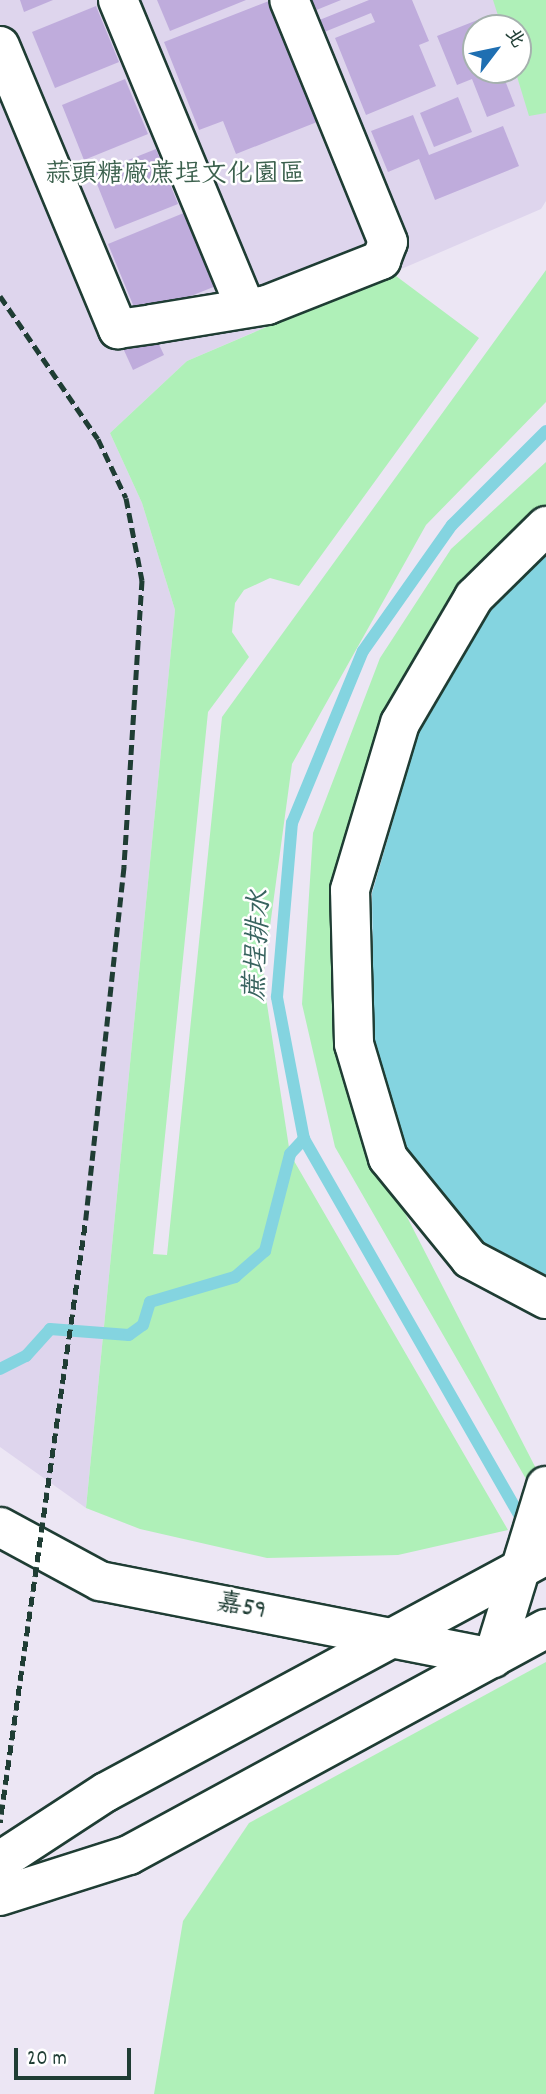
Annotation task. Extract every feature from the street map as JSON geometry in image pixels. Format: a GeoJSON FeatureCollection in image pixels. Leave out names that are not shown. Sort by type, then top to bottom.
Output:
{"type":"FeatureCollection","features":[{"type":"Feature","properties":{"kind":"street"},"geometry":{"type":"LineString","coordinates":[[118,0],[245,306]]}},
{"type":"Feature","properties":{"kind":"street"},"geometry":{"type":"LineString","coordinates":[[0,46],[118,329],[245,306],[267,305],[381,260],[388,242],[289,0]]}},
{"type":"Feature","properties":{"kind":"street"},"geometry":{"type":"LineString","coordinates":[[546,526],[474,597],[400,723],[350,890],[354,1044],[388,1158],[470,1259],[546,1299]]}},
{"type":"Feature","properties":{"kind":"street"},"geometry":{"type":"LineString","coordinates":[[493,1658],[534,1562],[546,1486]]}},
{"type":"Feature","properties":{"kind":"street","name":"嘉59"},"geometry":{"type":"LineString","coordinates":[[0,1527],[100,1581],[493,1658]]}},
{"type":"Feature","properties":{"kind":"street"},"geometry":{"type":"LineString","coordinates":[[0,1861],[106,1792],[534,1562]]}},
{"type":"Feature","properties":{"kind":"street"},"geometry":{"type":"LineString","coordinates":[[0,1896],[129,1855],[546,1629]]}},
{"type":"Feature","properties":{"kind":"shaded area","name":"蒜頭糖廠蔗埕文化園區"},"geometry":{"type":"Polygon","coordinates":[[[0,0],[546,0],[546,201],[541,209],[187,361],[110,433],[142,503],[175,610],[86,1508],[0,1447],[0,0]]]}},
{"type":"Feature","properties":{"kind":"green space"},"geometry":{"type":"Polygon","coordinates":[[[493,0],[546,0],[546,113],[529,116],[519,84],[532,84],[532,14],[498,14],[493,0]]]}},
{"type":"Feature","properties":{"kind":"green space"},"geometry":{"type":"Polygon","coordinates":[[[546,270],[546,402],[426,525],[292,764],[263,978],[290,1154],[508,1530],[398,1555],[267,1558],[140,1529],[86,1508],[175,610],[142,503],[110,433],[187,361],[392,273],[479,338],[299,586],[270,578],[244,590],[235,603],[232,632],[249,657],[208,712],[153,1254],[167,1255],[222,717],[546,270]]]}},
{"type":"Feature","properties":{"kind":"green space"},"geometry":{"type":"Polygon","coordinates":[[[546,462],[546,506],[476,571],[408,673],[345,840],[334,1001],[365,1135],[546,1488],[545,1512],[335,1147],[302,1004],[313,833],[380,658],[451,549],[546,462]]]}},
{"type":"Feature","properties":{"kind":"green space"},"geometry":{"type":"Polygon","coordinates":[[[546,1662],[546,2094],[154,2094],[183,1921],[249,1823],[546,1662]]]}},
{"type":"Feature","properties":{"kind":"water"},"geometry":{"type":"Polygon","coordinates":[[[546,555],[546,1275],[483,1242],[407,1148],[374,1041],[372,893],[419,731],[490,610],[546,555]]]}},
{"type":"Feature","properties":{"kind":"building"},"geometry":{"type":"Polygon","coordinates":[[[20,0],[53,0],[24,12],[20,0]]]}},
{"type":"Feature","properties":{"kind":"building"},"geometry":{"type":"Polygon","coordinates":[[[157,0],[246,0],[170,31],[157,0]]]}},
{"type":"Feature","properties":{"kind":"building"},"geometry":{"type":"Polygon","coordinates":[[[304,0],[341,0],[309,13],[304,0]]]}},
{"type":"Feature","properties":{"kind":"building"},"geometry":{"type":"Polygon","coordinates":[[[369,0],[412,0],[429,41],[419,45],[436,86],[366,115],[335,38],[375,22],[371,13],[317,35],[312,23],[369,0]]]}},
{"type":"Feature","properties":{"kind":"building"},"geometry":{"type":"Polygon","coordinates":[[[269,1],[317,122],[236,154],[223,121],[199,130],[164,42],[269,1]]]}},
{"type":"Feature","properties":{"kind":"building"},"geometry":{"type":"Polygon","coordinates":[[[96,6],[119,62],[55,88],[32,32],[96,6]]]}},
{"type":"Feature","properties":{"kind":"building"},"geometry":{"type":"Polygon","coordinates":[[[462,26],[462,83],[457,85],[437,36],[462,26]]]}},
{"type":"Feature","properties":{"kind":"building"},"geometry":{"type":"Polygon","coordinates":[[[125,79],[148,134],[84,160],[62,105],[125,79]]]}},
{"type":"Feature","properties":{"kind":"building"},"geometry":{"type":"Polygon","coordinates":[[[474,84],[506,84],[515,106],[487,117],[474,84]]]}},
{"type":"Feature","properties":{"kind":"building"},"geometry":{"type":"Polygon","coordinates":[[[458,97],[472,132],[434,147],[420,113],[458,97]]]}},
{"type":"Feature","properties":{"kind":"building"},"geometry":{"type":"Polygon","coordinates":[[[413,115],[429,155],[503,126],[519,166],[435,200],[419,159],[388,172],[371,131],[413,115]]]}},
{"type":"Feature","properties":{"kind":"building"},"geometry":{"type":"Polygon","coordinates":[[[156,149],[178,204],[115,229],[93,174],[156,149]]]}},
{"type":"Feature","properties":{"kind":"building"},"geometry":{"type":"Polygon","coordinates":[[[191,210],[221,284],[138,317],[108,244],[191,210]]]}},
{"type":"Feature","properties":{"kind":"building"},"geometry":{"type":"Polygon","coordinates":[[[153,332],[164,355],[133,370],[122,346],[153,332]]]}},
{"type":"Feature","properties":{"kind":"waterway","name":"蔗埕排水"},"geometry":{"type":"LineString","coordinates":[[525,1525],[304,1139],[277,997],[292,823],[363,651],[452,525],[546,431]]}},
{"type":"Feature","properties":{"kind":"waterway"},"geometry":{"type":"LineString","coordinates":[[0,1369],[26,1356],[50,1329],[129,1335],[143,1325],[150,1302],[235,1277],[265,1251],[290,1154],[304,1139]]}},
{"type":"Feature","properties":{"kind":"railway"},"geometry":{"type":"LineString","coordinates":[[0,296],[98,439],[126,498],[142,580],[124,867],[85,1225],[0,1822]]}}]}
